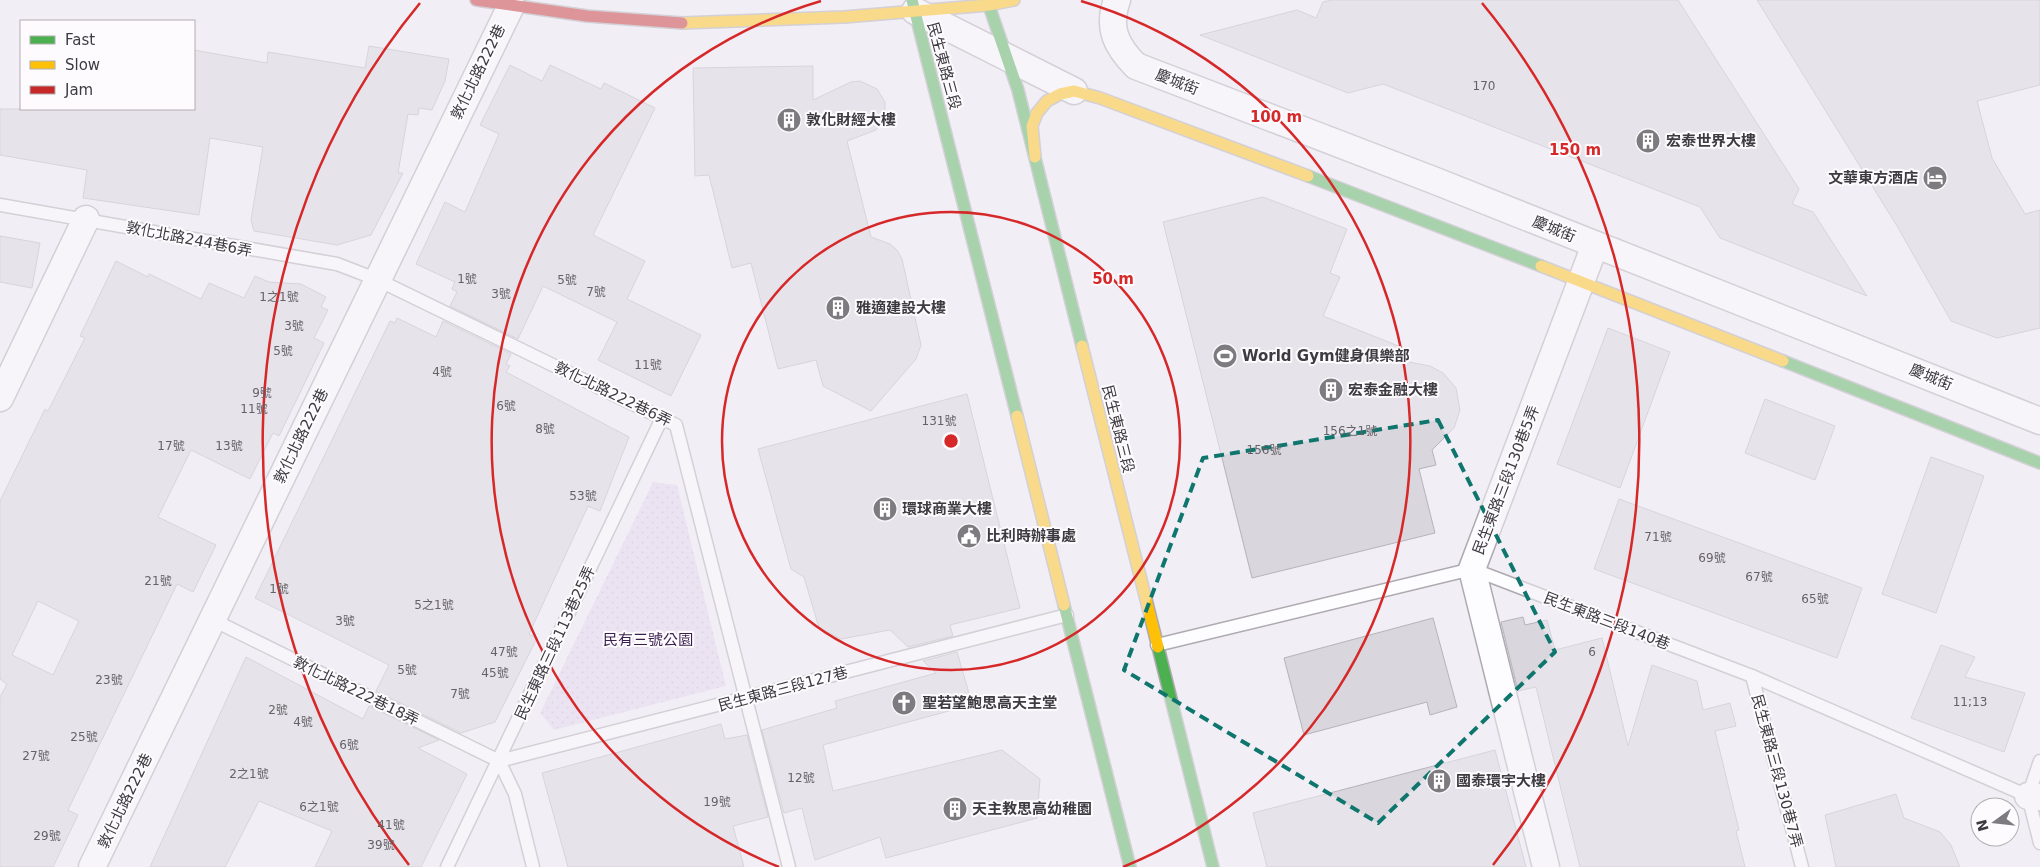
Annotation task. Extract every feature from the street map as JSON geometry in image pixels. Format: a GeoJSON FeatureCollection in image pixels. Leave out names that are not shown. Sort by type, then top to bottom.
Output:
{"type":"FeatureCollection","features":[{"type":"Feature","properties":{"kind":"street"},"geometry":{"type":"LineString","coordinates":[[476,0],[615,19],[697,23],[791,21],[913,6],[1014,0]]}},
{"type":"Feature","properties":{"kind":"street","name":"慶城街"},"geometry":{"type":"LineString","coordinates":[[1117,0],[1113,24],[1116,38],[1122,52],[1136,66],[2040,421]]}},
{"type":"Feature","properties":{"kind":"street","name":"民生東路三段"},"geometry":{"type":"LineString","coordinates":[[988,3],[1018,90],[1213,867]]}},
{"type":"Feature","properties":{"kind":"street","name":"敦化北路222巷"},"geometry":{"type":"LineString","coordinates":[[92,867],[213,620],[376,279],[511,6]]}},
{"type":"Feature","properties":{"kind":"street"},"geometry":{"type":"LineString","coordinates":[[913,6],[1007,58],[1074,91],[1100,98],[1428,220],[1581,283],[2040,463]]}},
{"type":"Feature","properties":{"kind":"street","name":"民生東路三段"},"geometry":{"type":"LineString","coordinates":[[913,6],[1130,867]]}},
{"type":"Feature","properties":{"kind":"street"},"geometry":{"type":"LineString","coordinates":[[1035,157],[1031,128],[1036,114],[1045,102],[1059,94],[1074,91]]}},
{"type":"Feature","properties":{"kind":"street"},"geometry":{"type":"LineString","coordinates":[[0,398],[86,219]]}},
{"type":"Feature","properties":{"kind":"street","name":"民生東路三段130巷5弄"},"geometry":{"type":"LineString","coordinates":[[1546,867],[1472,569],[1595,245]]}},
{"type":"Feature","properties":{"kind":"lane","name":"敦化北路244巷6弄"},"geometry":{"type":"LineString","coordinates":[[0,205],[86,219],[212,244],[337,264],[376,279]]}},
{"type":"Feature","properties":{"kind":"lane","name":"敦化北路222巷6弄"},"geometry":{"type":"LineString","coordinates":[[376,279],[676,425],[789,867]]}},
{"type":"Feature","properties":{"kind":"lane","name":"民生東路三段113巷25弄"},"geometry":{"type":"LineString","coordinates":[[447,867],[662,418]]}},
{"type":"Feature","properties":{"kind":"lane"},"geometry":{"type":"LineString","coordinates":[[1157,645],[1472,569]]}},
{"type":"Feature","properties":{"kind":"lane","name":"民生東路三段140巷"},"geometry":{"type":"LineString","coordinates":[[1472,569],[1752,676],[2034,797]]}},
{"type":"Feature","properties":{"kind":"lane","name":"民生東路三段127巷"},"geometry":{"type":"LineString","coordinates":[[499,761],[747,699],[1067,615]]}},
{"type":"Feature","properties":{"kind":"lane","name":"敦化北路222巷18弄"},"geometry":{"type":"LineString","coordinates":[[213,620],[499,761]]}},
{"type":"Feature","properties":{"kind":"lane","name":"民生東路三段130巷7弄"},"geometry":{"type":"LineString","coordinates":[[1752,676],[1802,867]]}},
{"type":"Feature","properties":{"kind":"lane"},"geometry":{"type":"LineString","coordinates":[[499,761],[514,794],[533,867]]}},
{"type":"Feature","properties":{"kind":"lane"},"geometry":{"type":"LineString","coordinates":[[2040,761],[2034,797],[2040,843]]}},
{"type":"Feature","properties":{"kind":"highlighted area"},"geometry":{"type":"Polygon","coordinates":[[[1438,420],[1555,652],[1378,823],[1124,670],[1203,458],[1438,420]]]}},
{"type":"Feature","properties":{"kind":"green space","name":"民有三號公園"},"geometry":{"type":"Polygon","coordinates":[[[653,482],[677,485],[726,686],[554,730],[540,713],[653,482]]]}},
{"type":"Feature","properties":{"kind":"building","name":"宏泰世界大樓"},"geometry":{"type":"Polygon","coordinates":[[[1331,0],[1678,0],[1799,189],[1792,204],[1813,212],[1867,296],[1720,238],[1700,207],[1383,84],[1348,93],[1200,35],[1297,10],[1316,18],[1323,2],[1331,0]]]}},
{"type":"Feature","properties":{"kind":"building","name":"文華東方酒店"},"geometry":{"type":"Polygon","coordinates":[[[1757,0],[2040,0],[2040,85],[1977,101],[1992,158],[2025,214],[2040,210],[2040,328],[1997,338],[1951,321],[1897,226],[1757,0]]]}},
{"type":"Feature","properties":{"kind":"building"},"geometry":{"type":"Polygon","coordinates":[[[369,46],[449,59],[445,81],[432,110],[419,108],[418,115],[408,114],[398,173],[403,173],[371,235],[337,245],[254,231],[251,220],[263,147],[210,138],[199,215],[83,198],[87,170],[0,155],[0,109],[195,110],[195,50],[267,63],[268,52],[365,68],[369,46]]]}},
{"type":"Feature","properties":{"kind":"building"},"geometry":{"type":"Polygon","coordinates":[[[510,65],[542,81],[550,65],[601,89],[604,83],[655,108],[593,235],[645,261],[627,299],[701,335],[671,396],[598,360],[617,322],[543,286],[518,339],[450,306],[457,292],[452,289],[455,282],[416,264],[445,202],[465,212],[499,134],[480,125],[510,65]]]}},
{"type":"Feature","properties":{"kind":"building"},"geometry":{"type":"Polygon","coordinates":[[[813,66],[813,100],[851,82],[860,81],[877,89],[885,102],[885,117],[876,130],[847,141],[871,237],[890,244],[897,250],[902,259],[921,345],[916,359],[871,411],[823,386],[816,360],[778,369],[751,263],[732,268],[709,175],[695,176],[693,68],[813,66]]]}},
{"type":"Feature","properties":{"kind":"building","name":"宏泰金融大樓"},"geometry":{"type":"Polygon","coordinates":[[[1263,197],[1347,229],[1330,273],[1340,277],[1323,316],[1406,349],[1409,362],[1430,366],[1443,373],[1456,388],[1460,410],[1454,428],[1432,450],[1436,465],[1419,469],[1435,533],[1252,578],[1163,222],[1263,197]]]}},
{"type":"Feature","properties":{"kind":"building"},"geometry":{"type":"Polygon","coordinates":[[[0,236],[40,243],[32,288],[0,282],[0,236]]]}},
{"type":"Feature","properties":{"kind":"building"},"geometry":{"type":"Polygon","coordinates":[[[116,261],[148,277],[149,274],[201,299],[209,283],[244,298],[255,276],[269,282],[301,284],[326,297],[321,307],[328,310],[314,338],[324,343],[279,436],[273,433],[250,479],[191,450],[158,517],[216,545],[193,592],[177,584],[68,810],[78,815],[53,867],[0,867],[0,697],[7,684],[0,679],[0,501],[45,409],[48,411],[85,338],[80,336],[116,261]],[[38,601],[12,655],[53,675],[79,621],[38,601]]]}},
{"type":"Feature","properties":{"kind":"building"},"geometry":{"type":"Polygon","coordinates":[[[397,318],[436,337],[443,321],[511,354],[506,364],[510,366],[506,372],[629,437],[600,511],[588,506],[529,634],[537,638],[495,722],[461,733],[376,691],[389,665],[255,598],[390,321],[395,323],[397,318]]]}},
{"type":"Feature","properties":{"kind":"building"},"geometry":{"type":"Polygon","coordinates":[[[1608,328],[1670,352],[1620,488],[1557,464],[1608,328]]]}},
{"type":"Feature","properties":{"kind":"building","name":"環球商業大樓"},"geometry":{"type":"Polygon","coordinates":[[[967,394],[1020,608],[950,625],[953,636],[908,647],[890,630],[841,639],[819,628],[804,577],[791,569],[758,449],[967,394]]]}},
{"type":"Feature","properties":{"kind":"building"},"geometry":{"type":"Polygon","coordinates":[[[1765,399],[1835,426],[1815,480],[1745,453],[1765,399]]]}},
{"type":"Feature","properties":{"kind":"building"},"geometry":{"type":"Polygon","coordinates":[[[1931,457],[1984,476],[1936,613],[1882,594],[1931,457]]]}},
{"type":"Feature","properties":{"kind":"building"},"geometry":{"type":"Polygon","coordinates":[[[1619,499],[1862,588],[1837,658],[1594,569],[1619,499]]]}},
{"type":"Feature","properties":{"kind":"building"},"geometry":{"type":"Polygon","coordinates":[[[1523,617],[1525,625],[1547,620],[1555,650],[1602,638],[1628,746],[1652,665],[1697,681],[1703,710],[1730,703],[1736,726],[1715,731],[1739,830],[1736,831],[1745,867],[1580,867],[1536,687],[1518,691],[1501,622],[1523,617]]]}},
{"type":"Feature","properties":{"kind":"building"},"geometry":{"type":"Polygon","coordinates":[[[1433,618],[1457,707],[1430,715],[1427,702],[1304,735],[1284,658],[1433,618]]]}},
{"type":"Feature","properties":{"kind":"building"},"geometry":{"type":"Polygon","coordinates":[[[1941,645],[1975,657],[1965,677],[2025,693],[2004,752],[1911,718],[1941,645]]]}},
{"type":"Feature","properties":{"kind":"building"},"geometry":{"type":"Polygon","coordinates":[[[957,652],[973,707],[971,705],[823,745],[833,791],[1002,750],[1040,779],[1037,818],[886,858],[880,837],[815,860],[802,808],[784,813],[762,730],[837,708],[835,701],[936,673],[923,661],[957,652]]]}},
{"type":"Feature","properties":{"kind":"building"},"geometry":{"type":"Polygon","coordinates":[[[246,657],[363,719],[369,706],[439,740],[418,748],[467,774],[421,867],[315,867],[332,831],[259,801],[225,867],[150,867],[246,657]]]}},
{"type":"Feature","properties":{"kind":"building"},"geometry":{"type":"Polygon","coordinates":[[[721,724],[725,739],[747,735],[768,817],[733,826],[744,867],[568,867],[542,773],[721,724]]]}},
{"type":"Feature","properties":{"kind":"building","name":"國泰環宇大樓"},"geometry":{"type":"Polygon","coordinates":[[[1495,750],[1526,867],[1267,867],[1253,813],[1495,750]]]}},
{"type":"Feature","properties":{"kind":"building"},"geometry":{"type":"Polygon","coordinates":[[[1896,794],[1904,818],[1940,832],[1951,845],[1960,867],[1836,867],[1825,815],[1896,794]]]}},
{"type":"Feature","properties":{"kind":"traffic: fast"},"geometry":{"type":"LineString","coordinates":[[912,0],[1017,416]]}},
{"type":"Feature","properties":{"kind":"traffic: fast"},"geometry":{"type":"LineString","coordinates":[[987,0],[1018,90],[1082,346]]}},
{"type":"Feature","properties":{"kind":"traffic: fast"},"geometry":{"type":"LineString","coordinates":[[1308,176],[1541,266]]}},
{"type":"Feature","properties":{"kind":"traffic: fast"},"geometry":{"type":"LineString","coordinates":[[1783,361],[2040,463]]}},
{"type":"Feature","properties":{"kind":"traffic: fast"},"geometry":{"type":"LineString","coordinates":[[1064,605],[1130,867]]}},
{"type":"Feature","properties":{"kind":"traffic: fast"},"geometry":{"type":"LineString","coordinates":[[1158,647],[1213,867]]}},
{"type":"Feature","properties":{"kind":"traffic: slow"},"geometry":{"type":"LineString","coordinates":[[682,23],[844,17],[989,5],[1014,0]]}},
{"type":"Feature","properties":{"kind":"traffic: slow"},"geometry":{"type":"LineString","coordinates":[[1035,157],[1032,126],[1037,113],[1047,101],[1060,94],[1074,91],[1100,98],[1308,176]]}},
{"type":"Feature","properties":{"kind":"traffic: slow"},"geometry":{"type":"LineString","coordinates":[[1541,266],[1783,361]]}},
{"type":"Feature","properties":{"kind":"traffic: slow"},"geometry":{"type":"LineString","coordinates":[[1082,346],[1158,647]]}},
{"type":"Feature","properties":{"kind":"traffic: slow"},"geometry":{"type":"LineString","coordinates":[[1017,416],[1064,605]]}},
{"type":"Feature","properties":{"kind":"traffic: jam"},"geometry":{"type":"LineString","coordinates":[[476,0],[587,16],[682,23]]}},
{"type":"Feature","properties":{"kind":"place","name":"敦化財經大樓"},"geometry":{"type":"Point","coordinates":[789,120]}},
{"type":"Feature","properties":{"kind":"place","name":"宏泰世界大樓"},"geometry":{"type":"Point","coordinates":[1648,141]}},
{"type":"Feature","properties":{"kind":"place","name":"文華東方酒店"},"geometry":{"type":"Point","coordinates":[1935,178]}},
{"type":"Feature","properties":{"kind":"place","name":"雅適建設大樓"},"geometry":{"type":"Point","coordinates":[838,308]}},
{"type":"Feature","properties":{"kind":"place","name":"World Gym健身俱樂部"},"geometry":{"type":"Point","coordinates":[1225,356]}},
{"type":"Feature","properties":{"kind":"place","name":"宏泰金融大樓"},"geometry":{"type":"Point","coordinates":[1331,390]}},
{"type":"Feature","properties":{"kind":"place","name":"環球商業大樓"},"geometry":{"type":"Point","coordinates":[885,509]}},
{"type":"Feature","properties":{"kind":"place","name":"比利時辦事處"},"geometry":{"type":"Point","coordinates":[969,536]}},
{"type":"Feature","properties":{"kind":"place","name":"聖若望鮑思高天主堂"},"geometry":{"type":"Point","coordinates":[904,703]}},
{"type":"Feature","properties":{"kind":"place","name":"國泰環宇大樓"},"geometry":{"type":"Point","coordinates":[1439,781]}},
{"type":"Feature","properties":{"kind":"place","name":"天主教思高幼稚園"},"geometry":{"type":"Point","coordinates":[955,809]}}]}
